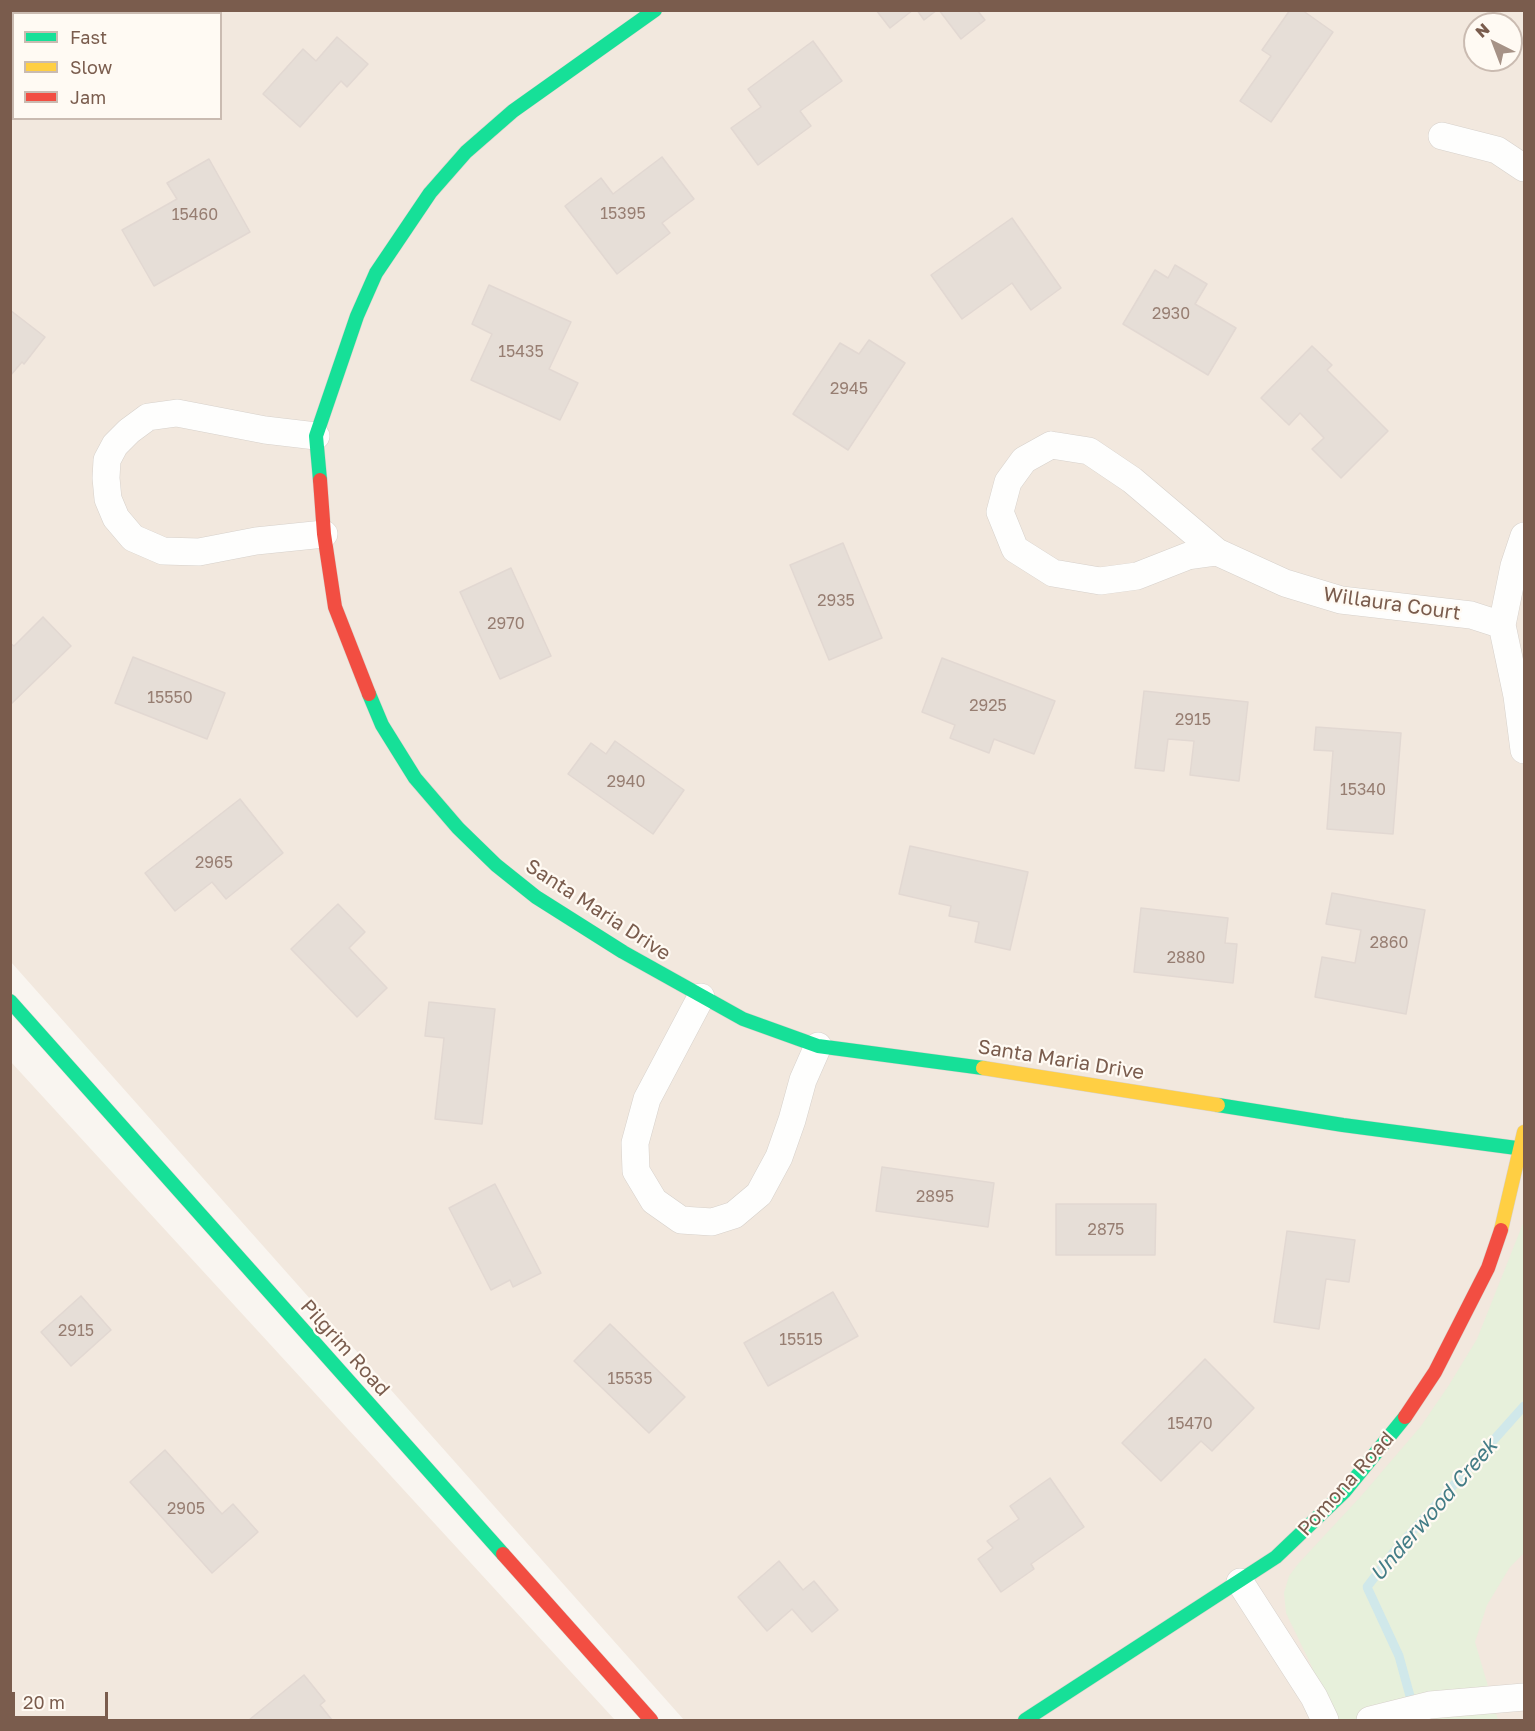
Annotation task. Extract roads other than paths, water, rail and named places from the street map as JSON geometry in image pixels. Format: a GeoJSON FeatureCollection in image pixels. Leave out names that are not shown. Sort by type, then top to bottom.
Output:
{"type":"FeatureCollection","features":[{"type":"Feature","properties":{"kind":"street","name":"Santa Maria Drive"},"geometry":{"type":"LineString","coordinates":[[656,10],[513,111],[466,152],[430,193],[376,273],[357,316],[316,436],[324,534],[335,607],[357,668],[382,725],[415,778],[458,828],[496,865],[536,897],[623,952],[701,997],[743,1019],[818,1046],[974,1066],[1343,1125],[1522,1149]]}},
{"type":"Feature","properties":{"kind":"street"},"geometry":{"type":"LineString","coordinates":[[1442,136],[1497,150],[1524,168]]}},
{"type":"Feature","properties":{"kind":"street"},"geometry":{"type":"LineString","coordinates":[[316,436],[177,412],[148,417],[129,430],[115,445],[107,460],[106,478],[108,498],[116,518],[133,538],[163,551],[199,552],[324,534]]}},
{"type":"Feature","properties":{"kind":"street","name":"Willaura Court"},"geometry":{"type":"LineString","coordinates":[[1217,552],[1188,556],[1137,576],[1100,581],[1053,573],[1015,549],[1000,512],[1008,482],[1024,460],[1051,445],[1089,451],[1132,480],[1217,552],[1285,584],[1341,600],[1471,615],[1502,625]]}},
{"type":"Feature","properties":{"kind":"street"},"geometry":{"type":"LineString","coordinates":[[1524,536],[1514,566],[1502,625],[1517,696],[1524,750]]}},
{"type":"Feature","properties":{"kind":"street"},"geometry":{"type":"LineString","coordinates":[[701,997],[647,1099],[635,1143],[636,1171],[654,1201],[681,1220],[712,1221],[734,1215],[759,1194],[779,1157],[803,1080],[818,1046]]}},
{"type":"Feature","properties":{"kind":"street","name":"Pilgrim Road"},"geometry":{"type":"LineString","coordinates":[[10,1001],[651,1720]]}},
{"type":"Feature","properties":{"kind":"street","name":"Pomona Road"},"geometry":{"type":"LineString","coordinates":[[1025,1720],[1276,1557],[1344,1492],[1403,1421],[1429,1382],[1488,1268],[1505,1220],[1524,1132]]}},
{"type":"Feature","properties":{"kind":"street"},"geometry":{"type":"LineString","coordinates":[[1240,1582],[1314,1697],[1325,1720]]}},
{"type":"Feature","properties":{"kind":"street"},"geometry":{"type":"LineString","coordinates":[[1370,1720],[1430,1705],[1524,1697]]}},
{"type":"Feature","properties":{"kind":"waterway","name":"Underwood Creek"},"geometry":{"type":"LineString","coordinates":[[1413,1707],[1399,1656],[1367,1587],[1393,1553],[1524,1406]]}}]}
